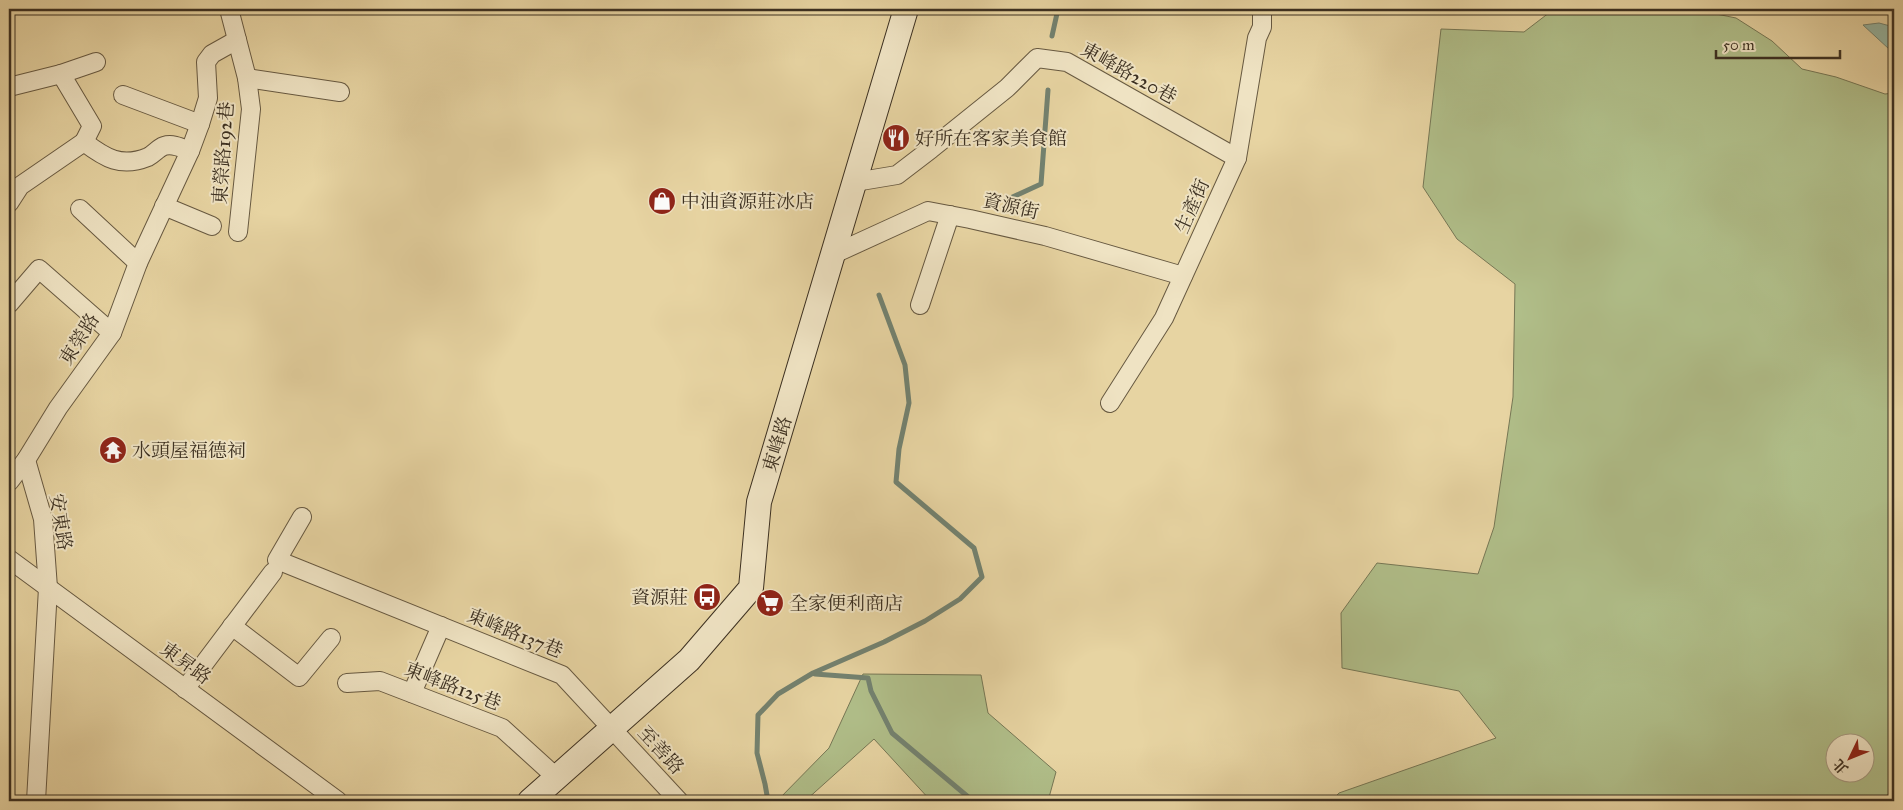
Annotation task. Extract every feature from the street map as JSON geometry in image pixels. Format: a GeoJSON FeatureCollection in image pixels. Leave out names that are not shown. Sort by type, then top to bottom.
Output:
{"type":"FeatureCollection","features":[{"type":"Feature","properties":{"kind":"main road","name":"東峰路"},"geometry":{"type":"LineString","coordinates":[[530,801],[689,660],[751,588],[759,502],[906,9]]}},
{"type":"Feature","properties":{"kind":"street"},"geometry":{"type":"LineString","coordinates":[[229,9],[237,40]]}},
{"type":"Feature","properties":{"kind":"street","name":"生產街"},"geometry":{"type":"LineString","coordinates":[[1110,403],[1164,318],[1237,158],[1257,38],[1262,27],[1262,9]]}},
{"type":"Feature","properties":{"kind":"street","name":"東榮路192巷"},"geometry":{"type":"LineString","coordinates":[[237,40],[247,78],[251,109],[238,232]]}},
{"type":"Feature","properties":{"kind":"street","name":"東榮路"},"geometry":{"type":"LineString","coordinates":[[9,482],[26,460],[58,408],[112,333],[138,263],[190,151],[200,124],[208,98],[206,62],[212,54],[237,40]]}},
{"type":"Feature","properties":{"kind":"street","name":"東峰路220巷"},"geometry":{"type":"LineString","coordinates":[[855,182],[897,175],[1007,88],[1037,58],[1067,62],[1237,158]]}},
{"type":"Feature","properties":{"kind":"street"},"geometry":{"type":"LineString","coordinates":[[9,87],[61,74],[96,62]]}},
{"type":"Feature","properties":{"kind":"street"},"geometry":{"type":"LineString","coordinates":[[9,203],[20,186],[84,142],[92,126],[61,74]]}},
{"type":"Feature","properties":{"kind":"street","name":"東榮路192巷"},"geometry":{"type":"LineString","coordinates":[[247,78],[340,92]]}},
{"type":"Feature","properties":{"kind":"street"},"geometry":{"type":"LineString","coordinates":[[123,95],[200,124]]}},
{"type":"Feature","properties":{"kind":"street"},"geometry":{"type":"LineString","coordinates":[[84,142],[102,156],[123,163],[148,157],[164,146],[177,146],[190,151]]}},
{"type":"Feature","properties":{"kind":"street"},"geometry":{"type":"LineString","coordinates":[[164,206],[212,226]]}},
{"type":"Feature","properties":{"kind":"street"},"geometry":{"type":"LineString","coordinates":[[80,209],[138,263]]}},
{"type":"Feature","properties":{"kind":"street","name":"資源街"},"geometry":{"type":"LineString","coordinates":[[834,254],[928,212],[1045,236],[1183,276]]}},
{"type":"Feature","properties":{"kind":"street"},"geometry":{"type":"LineString","coordinates":[[920,305],[950,215]]}},
{"type":"Feature","properties":{"kind":"street"},"geometry":{"type":"LineString","coordinates":[[9,304],[39,269],[112,333]]}},
{"type":"Feature","properties":{"kind":"street","name":"安東路"},"geometry":{"type":"LineString","coordinates":[[26,460],[43,519],[48,588],[36,801]]}},
{"type":"Feature","properties":{"kind":"street"},"geometry":{"type":"LineString","coordinates":[[185,689],[275,566],[302,517]]}},
{"type":"Feature","properties":{"kind":"street","name":"東昇路"},"geometry":{"type":"LineString","coordinates":[[9,560],[338,801]]}},
{"type":"Feature","properties":{"kind":"street","name":"東峰路137巷"},"geometry":{"type":"LineString","coordinates":[[275,566],[440,626],[562,675],[611,728]]}},
{"type":"Feature","properties":{"kind":"street"},"geometry":{"type":"LineString","coordinates":[[232,626],[299,677],[332,638]]}},
{"type":"Feature","properties":{"kind":"street","name":"東峰路137巷"},"geometry":{"type":"LineString","coordinates":[[412,693],[440,626]]}},
{"type":"Feature","properties":{"kind":"street","name":"東峰路125巷"},"geometry":{"type":"LineString","coordinates":[[347,683],[380,681],[502,728],[556,777]]}},
{"type":"Feature","properties":{"kind":"street","name":"至善路"},"geometry":{"type":"LineString","coordinates":[[611,728],[679,801]]}},
{"type":"Feature","properties":{"kind":"green space"},"geometry":{"type":"Polygon","coordinates":[[[1554,9],[1692,9],[1736,18],[1772,41],[1802,69],[1836,77],[1885,94],[1894,93],[1894,790],[1879,801],[1331,801],[1339,793],[1496,738],[1459,691],[1342,668],[1341,613],[1377,563],[1478,574],[1494,527],[1513,397],[1515,284],[1457,239],[1423,187],[1441,29],[1524,32],[1554,9]]]}},
{"type":"Feature","properties":{"kind":"green space"},"geometry":{"type":"Polygon","coordinates":[[[863,674],[981,675],[988,713],[1056,772],[1048,801],[931,801],[874,739],[805,801],[777,801],[829,748],[863,674]]]}},
{"type":"Feature","properties":{"kind":"shaded area"},"geometry":{"type":"Polygon","coordinates":[[[1879,23],[1894,27],[1894,50],[1889,49],[1863,25],[1879,23]]]}},
{"type":"Feature","properties":{"kind":"waterway"},"geometry":{"type":"LineString","coordinates":[[1052,36],[1058,9]]}},
{"type":"Feature","properties":{"kind":"waterway"},"geometry":{"type":"LineString","coordinates":[[1006,200],[1041,184],[1048,90]]}},
{"type":"Feature","properties":{"kind":"waterway"},"geometry":{"type":"LineString","coordinates":[[768,801],[757,753],[758,715],[778,694],[813,673],[884,642],[925,621],[960,599],[982,577],[974,548],[896,482],[899,449],[909,403],[905,365],[879,295]]}},
{"type":"Feature","properties":{"kind":"waterway"},"geometry":{"type":"LineString","coordinates":[[815,674],[868,678],[871,691],[892,733],[973,801]]}},
{"type":"Feature","properties":{"kind":"place","name":"好所在客家美食館"},"geometry":{"type":"Point","coordinates":[896,138]}},
{"type":"Feature","properties":{"kind":"place","name":"中油資源莊冰店"},"geometry":{"type":"Point","coordinates":[662,201]}},
{"type":"Feature","properties":{"kind":"place","name":"水頭屋福德祠"},"geometry":{"type":"Point","coordinates":[113,450]}},
{"type":"Feature","properties":{"kind":"place","name":"資源莊"},"geometry":{"type":"Point","coordinates":[707,597]}},
{"type":"Feature","properties":{"kind":"place","name":"全家便利商店"},"geometry":{"type":"Point","coordinates":[770,603]}}]}
